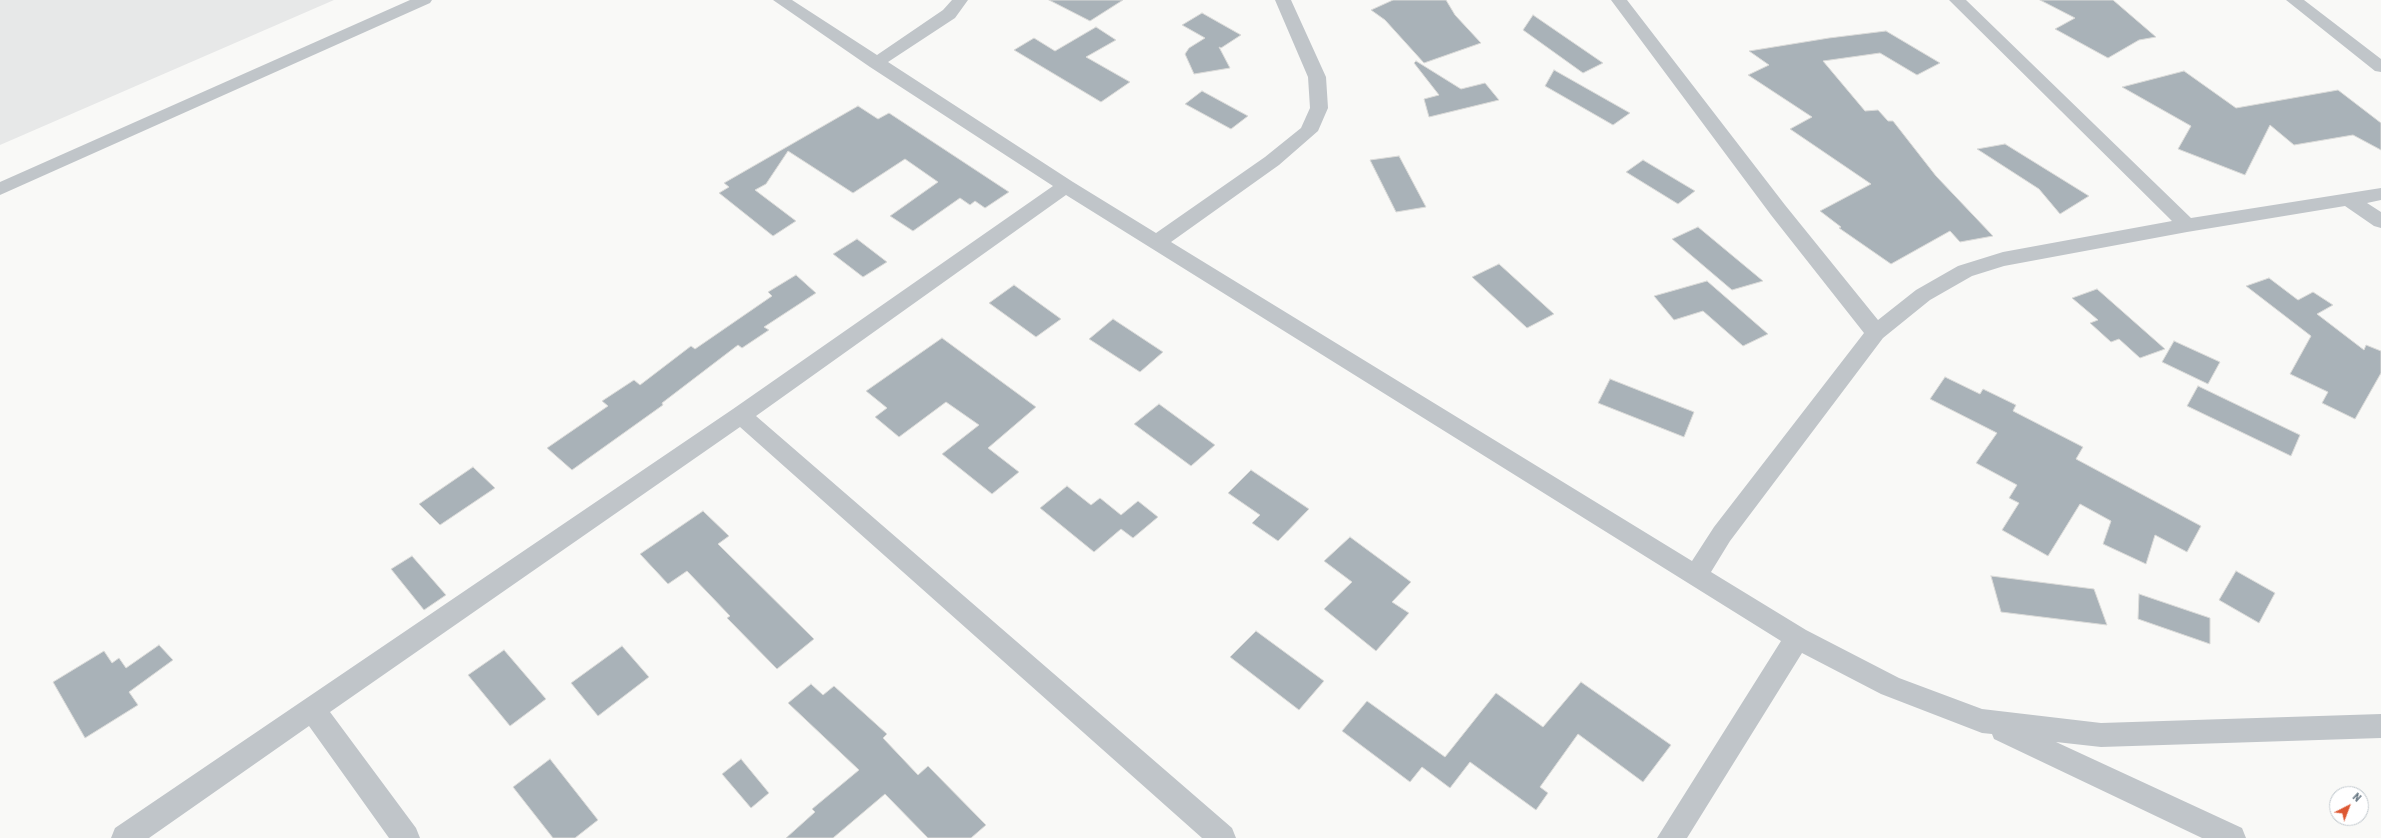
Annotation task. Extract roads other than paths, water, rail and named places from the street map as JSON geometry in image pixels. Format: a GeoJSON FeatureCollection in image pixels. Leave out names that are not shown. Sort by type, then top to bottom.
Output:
{"type":"FeatureCollection","features":[{"type":"Feature","properties":{"kind":"street"},"geometry":{"type":"LineString","coordinates":[[0,189],[421,0]]}},
{"type":"Feature","properties":{"kind":"street"},"geometry":{"type":"LineString","coordinates":[[781,0],[1066,186],[1798,638],[1890,686],[1982,721],[2232,838]]}},
{"type":"Feature","properties":{"kind":"street"},"geometry":{"type":"LineString","coordinates":[[876,63],[949,14],[958,5],[960,0]]}},
{"type":"Feature","properties":{"kind":"street"},"geometry":{"type":"LineString","coordinates":[[1157,242],[1272,161],[1309,131],[1320,108],[1317,77],[1283,0]]}},
{"type":"Feature","properties":{"kind":"street"},"geometry":{"type":"LineString","coordinates":[[1619,0],[1778,210],[1876,333]]}},
{"type":"Feature","properties":{"kind":"street"},"geometry":{"type":"LineString","coordinates":[[1957,0],[2187,225]]}},
{"type":"Feature","properties":{"kind":"street"},"geometry":{"type":"LineString","coordinates":[[2294,0],[2381,67]]}},
{"type":"Feature","properties":{"kind":"street"},"geometry":{"type":"LineString","coordinates":[[125,838],[741,415],[1066,186]]}},
{"type":"Feature","properties":{"kind":"street"},"geometry":{"type":"LineString","coordinates":[[1696,576],[1722,534],[1876,333],[1923,295],[1965,271],[2003,259],[2187,225],[2381,194]]}},
{"type":"Feature","properties":{"kind":"street"},"geometry":{"type":"LineString","coordinates":[[2349,200],[2381,221]]}},
{"type":"Feature","properties":{"kind":"street"},"geometry":{"type":"LineString","coordinates":[[741,415],[1222,838]]}},
{"type":"Feature","properties":{"kind":"street"},"geometry":{"type":"LineString","coordinates":[[1671,838],[1798,638]]}},
{"type":"Feature","properties":{"kind":"street"},"geometry":{"type":"LineString","coordinates":[[312,709],[406,838]]}},
{"type":"Feature","properties":{"kind":"street"},"geometry":{"type":"LineString","coordinates":[[1982,721],[2101,735],[2381,726]]}}]}
